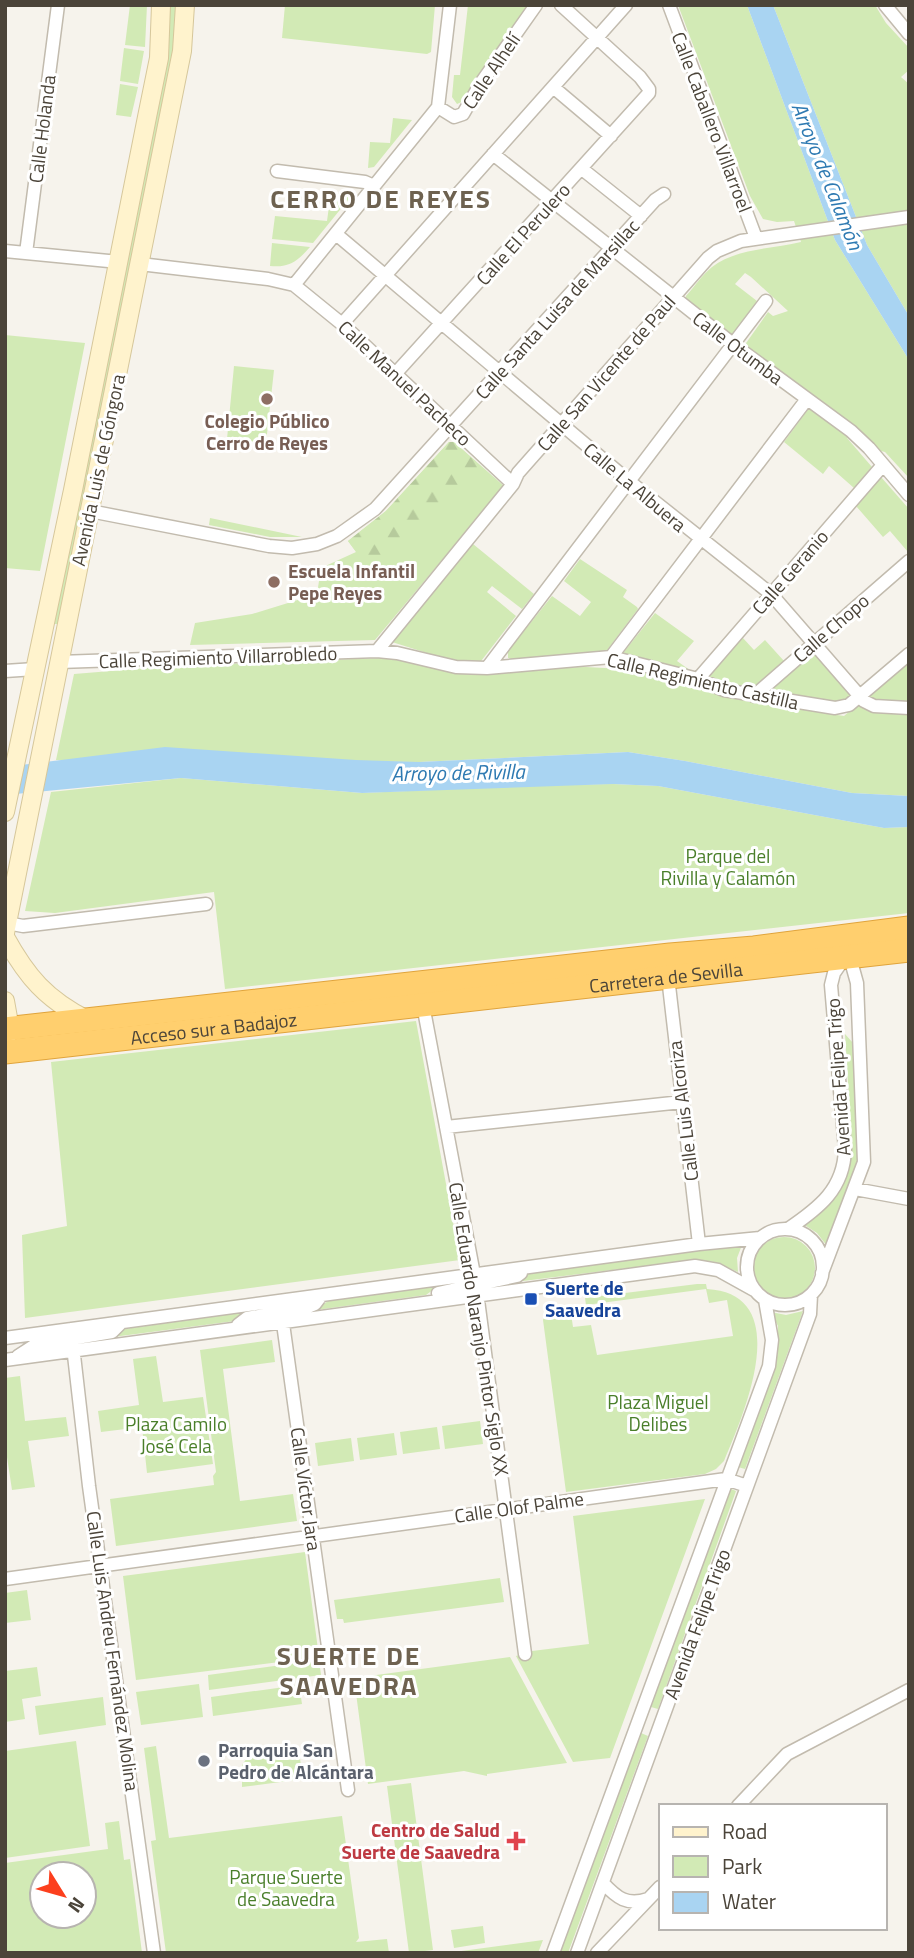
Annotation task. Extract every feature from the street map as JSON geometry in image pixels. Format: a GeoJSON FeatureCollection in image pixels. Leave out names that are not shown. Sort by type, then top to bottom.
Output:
{"type":"FeatureCollection","features":[{"type":"Feature","properties":{"kind":"highway","name":"Carretera de Sevilla"},"geometry":{"type":"LineString","coordinates":[[420,994],[670,955],[754,948],[899,929]]}},
{"type":"Feature","properties":{"kind":"highway","name":"Carretera de Sevilla"},"geometry":{"type":"LineString","coordinates":[[420,994],[668,977],[909,950]]}},
{"type":"Feature","properties":{"kind":"highway","name":"Acceso sur a Badajoz"},"geometry":{"type":"LineString","coordinates":[[9,1041],[87,1020],[420,994]]}},
{"type":"Feature","properties":{"kind":"highway","name":"Acceso sur a Badajoz"},"geometry":{"type":"LineString","coordinates":[[9,1041],[420,994]]}},
{"type":"Feature","properties":{"kind":"main road","name":"Avenida Luis de Góngora"},"geometry":{"type":"LineString","coordinates":[[6,809],[159,58],[161,5]]}},
{"type":"Feature","properties":{"kind":"main road","name":"Avenida Luis de Góngora"},"geometry":{"type":"LineString","coordinates":[[6,931],[182,51],[185,5]]}},
{"type":"Feature","properties":{"kind":"main road"},"geometry":{"type":"LineString","coordinates":[[6,931],[25,970],[48,996],[87,1020]]}},
{"type":"Feature","properties":{"kind":"main road"},"geometry":{"type":"LineString","coordinates":[[5,1001],[9,1041]]}},
{"type":"Feature","properties":{"kind":"street","name":"Calle Holanda"},"geometry":{"type":"LineString","coordinates":[[26,253],[58,5]]}},
{"type":"Feature","properties":{"kind":"street"},"geometry":{"type":"LineString","coordinates":[[140,264],[245,276],[293,285],[438,107],[450,5]]}},
{"type":"Feature","properties":{"kind":"street","name":"Calle Alhelí"},"geometry":{"type":"LineString","coordinates":[[438,107],[454,117],[463,114],[481,83],[536,5]]}},
{"type":"Feature","properties":{"kind":"street"},"geometry":{"type":"LineString","coordinates":[[561,5],[598,37]]}},
{"type":"Feature","properties":{"kind":"street"},"geometry":{"type":"LineString","coordinates":[[342,324],[626,5]]}},
{"type":"Feature","properties":{"kind":"street","name":"Calle Caballero Villarroel"},"geometry":{"type":"LineString","coordinates":[[669,5],[756,238]]}},
{"type":"Feature","properties":{"kind":"street"},"geometry":{"type":"LineString","coordinates":[[887,6],[909,34]]}},
{"type":"Feature","properties":{"kind":"street","name":"Calle El Perulero"},"geometry":{"type":"LineString","coordinates":[[396,373],[649,93],[640,77],[598,37]]}},
{"type":"Feature","properties":{"kind":"street"},"geometry":{"type":"LineString","coordinates":[[553,87],[611,136]]}},
{"type":"Feature","properties":{"kind":"street","name":"Calle Otumba"},"geometry":{"type":"LineString","coordinates":[[493,154],[672,297],[857,436],[909,495]]}},
{"type":"Feature","properties":{"kind":"street"},"geometry":{"type":"LineString","coordinates":[[582,169],[641,216]]}},
{"type":"Feature","properties":{"kind":"street"},"geometry":{"type":"LineString","coordinates":[[277,171],[365,182],[374,186]]}},
{"type":"Feature","properties":{"kind":"street","name":"Calle Santa Luisa de Marsillac"},"geometry":{"type":"LineString","coordinates":[[90,511],[269,546],[292,548],[317,544],[345,532],[369,515],[655,200],[664,194]]}},
{"type":"Feature","properties":{"kind":"street","name":"Calle San Vicente de Paul"},"geometry":{"type":"LineString","coordinates":[[377,651],[513,484],[518,473],[708,258],[717,251],[741,241],[909,217]]}},
{"type":"Feature","properties":{"kind":"street","name":"Calle La Albuera"},"geometry":{"type":"LineString","coordinates":[[336,233],[560,424],[700,540],[771,594],[859,696]]}},
{"type":"Feature","properties":{"kind":"street"},"geometry":{"type":"LineString","coordinates":[[5,251],[119,262]]}},
{"type":"Feature","properties":{"kind":"street","name":"Calle Manuel Pacheco"},"geometry":{"type":"LineString","coordinates":[[293,285],[342,324],[513,484]]}},
{"type":"Feature","properties":{"kind":"street"},"geometry":{"type":"LineString","coordinates":[[487,668],[766,301]]}},
{"type":"Feature","properties":{"kind":"street"},"geometry":{"type":"LineString","coordinates":[[611,657],[807,399]]}},
{"type":"Feature","properties":{"kind":"street","name":"Calle Geranio"},"geometry":{"type":"LineString","coordinates":[[698,679],[883,465]]}},
{"type":"Feature","properties":{"kind":"street","name":"Calle Chopo"},"geometry":{"type":"LineString","coordinates":[[754,696],[909,561]]}},
{"type":"Feature","properties":{"kind":"street","name":"Calle Regimiento Castilla"},"geometry":{"type":"LineString","coordinates":[[377,651],[456,667],[487,668],[611,657],[698,679],[724,690],[754,696],[835,708],[845,708],[859,696]]}},
{"type":"Feature","properties":{"kind":"street","name":"Calle Regimiento Villarrobledo"},"geometry":{"type":"LineString","coordinates":[[59,662],[377,651]]}},
{"type":"Feature","properties":{"kind":"street"},"geometry":{"type":"LineString","coordinates":[[909,654],[859,696],[874,706],[909,708]]}},
{"type":"Feature","properties":{"kind":"street"},"geometry":{"type":"LineString","coordinates":[[5,671],[34,669]]}},
{"type":"Feature","properties":{"kind":"street"},"geometry":{"type":"LineString","coordinates":[[6,931],[23,926],[206,904]]}},
{"type":"Feature","properties":{"kind":"street","name":"Avenida Felipe Trigo"},"geometry":{"type":"LineString","coordinates":[[788,1229],[827,1200],[837,1186],[844,1162],[831,985],[834,973],[845,957],[867,940],[899,929]]}},
{"type":"Feature","properties":{"kind":"street"},"geometry":{"type":"LineString","coordinates":[[754,948],[772,951],[822,946],[831,947],[845,957]]}},
{"type":"Feature","properties":{"kind":"street","name":"Avenida Felipe Trigo"},"geometry":{"type":"LineString","coordinates":[[856,983],[859,971],[870,954]]}},
{"type":"Feature","properties":{"kind":"street","name":"Avenida Felipe Trigo"},"geometry":{"type":"LineString","coordinates":[[822,1273],[855,1189],[864,1154],[856,983],[852,965],[845,957]]}},
{"type":"Feature","properties":{"kind":"street","name":"Avenida Felipe Trigo"},"geometry":{"type":"LineString","coordinates":[[810,961],[824,971],[831,985]]}},
{"type":"Feature","properties":{"kind":"street","name":"Calle Luis Alcoriza"},"geometry":{"type":"LineString","coordinates":[[668,977],[699,1244]]}},
{"type":"Feature","properties":{"kind":"street","name":"Calle Eduardo Naranjo Pintor Siglo XX"},"geometry":{"type":"LineString","coordinates":[[420,994],[475,1285],[525,1654]]}},
{"type":"Feature","properties":{"kind":"street"},"geometry":{"type":"LineString","coordinates":[[446,1127],[682,1102]]}},
{"type":"Feature","properties":{"kind":"street"},"geometry":{"type":"LineString","coordinates":[[855,1189],[909,1199]]}},
{"type":"Feature","properties":{"kind":"street"},"geometry":{"type":"LineString","coordinates":[[5,1338],[72,1340],[235,1327],[322,1295],[695,1266],[718,1270],[754,1290],[765,1300],[778,1305],[791,1305],[811,1295],[818,1285],[823,1262],[815,1243],[800,1232],[788,1229],[774,1230],[760,1238],[749,1252],[746,1265],[754,1290]]}},
{"type":"Feature","properties":{"kind":"street"},"geometry":{"type":"LineString","coordinates":[[10,1359],[121,1323],[431,1302],[525,1268],[760,1238]]}},
{"type":"Feature","properties":{"kind":"street","name":"Avenida Felipe Trigo"},"geometry":{"type":"LineString","coordinates":[[577,1953],[810,1314],[811,1295]]}},
{"type":"Feature","properties":{"kind":"street","name":"Avenida Felipe Trigo"},"geometry":{"type":"LineString","coordinates":[[553,1953],[769,1366],[772,1340],[765,1300]]}},
{"type":"Feature","properties":{"kind":"street","name":"Calle Víctor Jara"},"geometry":{"type":"LineString","coordinates":[[281,1312],[348,1790]]}},
{"type":"Feature","properties":{"kind":"street","name":"Calle Luis Andreu Fernández Molina"},"geometry":{"type":"LineString","coordinates":[[72,1340],[89,1486],[154,1953]]}},
{"type":"Feature","properties":{"kind":"street"},"geometry":{"type":"LineString","coordinates":[[726,1479],[747,1486]]}},
{"type":"Feature","properties":{"kind":"street","name":"Calle Olof Palme"},"geometry":{"type":"LineString","coordinates":[[5,1579],[726,1479]]}},
{"type":"Feature","properties":{"kind":"street"},"geometry":{"type":"LineString","coordinates":[[740,1804],[787,1754],[909,1690]]}},
{"type":"Feature","properties":{"kind":"street"},"geometry":{"type":"LineString","coordinates":[[639,1717],[660,1726]]}},
{"type":"Feature","properties":{"kind":"street"},"geometry":{"type":"LineString","coordinates":[[603,1883],[623,1900],[637,1903],[649,1899]]}},
{"type":"Feature","properties":{"kind":"street"},"geometry":{"type":"LineString","coordinates":[[597,1953],[659,1888]]}},
{"type":"Feature","properties":{"kind":"green space"},"geometry":{"type":"Polygon","coordinates":[[[130,5],[147,5],[145,47],[125,45],[130,5]]]}},
{"type":"Feature","properties":{"kind":"green space"},"geometry":{"type":"Polygon","coordinates":[[[170,5],[178,5],[175,48],[61,624],[52,624],[167,48],[170,5]]]}},
{"type":"Feature","properties":{"kind":"green space"},"geometry":{"type":"Polygon","coordinates":[[[285,5],[435,5],[431,52],[427,54],[282,38],[285,5]]]}},
{"type":"Feature","properties":{"kind":"green space"},"geometry":{"type":"Polygon","coordinates":[[[468,5],[528,5],[484,67],[464,101],[457,104],[452,97],[454,75],[460,75],[468,5]]]}},
{"type":"Feature","properties":{"kind":"green space"},"geometry":{"type":"Polygon","coordinates":[[[678,5],[747,5],[835,240],[909,360],[909,478],[885,452],[744,346],[768,312],[773,316],[788,311],[751,277],[745,273],[735,284],[757,301],[732,337],[686,300],[686,296],[705,274],[722,261],[744,253],[801,242],[794,221],[763,219],[750,196],[678,5]]]}},
{"type":"Feature","properties":{"kind":"green space"},"geometry":{"type":"Polygon","coordinates":[[[773,5],[875,5],[886,23],[909,48],[909,70],[901,77],[909,84],[909,316],[867,245],[773,5]]]}},
{"type":"Feature","properties":{"kind":"green space"},"geometry":{"type":"Polygon","coordinates":[[[124,48],[144,51],[138,84],[120,81],[124,48]]]}},
{"type":"Feature","properties":{"kind":"green space"},"geometry":{"type":"Polygon","coordinates":[[[120,84],[138,87],[131,117],[116,115],[120,84]]]}},
{"type":"Feature","properties":{"kind":"green space"},"geometry":{"type":"Polygon","coordinates":[[[393,118],[412,120],[374,167],[368,168],[370,142],[390,143],[393,118]]]}},
{"type":"Feature","properties":{"kind":"green space"},"geometry":{"type":"Polygon","coordinates":[[[331,192],[352,195],[313,243],[272,239],[275,216],[327,221],[331,192]]]}},
{"type":"Feature","properties":{"kind":"green space"},"geometry":{"type":"Polygon","coordinates":[[[272,243],[310,247],[293,262],[283,266],[270,266],[272,243]]]}},
{"type":"Feature","properties":{"kind":"green space"},"geometry":{"type":"Polygon","coordinates":[[[5,335],[85,343],[40,571],[5,568],[5,335]]]}},
{"type":"Feature","properties":{"kind":"green space"},"geometry":{"type":"Polygon","coordinates":[[[234,366],[274,370],[266,443],[227,439],[234,366]]]}},
{"type":"Feature","properties":{"kind":"green space"},"geometry":{"type":"Polygon","coordinates":[[[809,408],[849,435],[847,438],[872,467],[854,488],[829,466],[823,474],[784,442],[809,408]]]}},
{"type":"Feature","properties":{"kind":"green space"},"geometry":{"type":"Polygon","coordinates":[[[449,442],[454,442],[504,486],[375,640],[190,645],[195,623],[252,614],[317,594],[321,568],[356,552],[348,541],[386,511],[449,442]]]}},
{"type":"Feature","properties":{"kind":"green space"},"geometry":{"type":"Polygon","coordinates":[[[449,442],[454,442],[486,471],[460,499],[431,524],[370,570],[348,541],[386,511],[449,442]]]}},
{"type":"Feature","properties":{"kind":"green space"},"geometry":{"type":"Polygon","coordinates":[[[881,477],[909,509],[908,552],[890,531],[883,537],[856,506],[881,477]]]}},
{"type":"Feature","properties":{"kind":"green space"},"geometry":{"type":"Polygon","coordinates":[[[210,518],[302,537],[270,537],[209,525],[210,518]]]}},
{"type":"Feature","properties":{"kind":"green space"},"geometry":{"type":"Polygon","coordinates":[[[473,544],[534,594],[522,609],[492,586],[487,592],[516,616],[478,665],[392,642],[473,544]]]}},
{"type":"Feature","properties":{"kind":"green space"},"geometry":{"type":"Polygon","coordinates":[[[580,559],[627,590],[623,597],[638,609],[605,653],[515,660],[508,658],[508,651],[552,596],[580,616],[591,602],[564,581],[580,559]]]}},
{"type":"Feature","properties":{"kind":"green space"},"geometry":{"type":"Polygon","coordinates":[[[655,613],[694,641],[677,661],[694,673],[623,653],[655,613]]]}},
{"type":"Feature","properties":{"kind":"green space"},"geometry":{"type":"Polygon","coordinates":[[[742,637],[754,650],[765,640],[784,661],[749,688],[734,687],[708,677],[742,637]]]}},
{"type":"Feature","properties":{"kind":"green space"},"geometry":{"type":"Polygon","coordinates":[[[814,652],[852,696],[844,702],[836,703],[771,690],[814,652]]]}},
{"type":"Feature","properties":{"kind":"green space"},"geometry":{"type":"Polygon","coordinates":[[[381,658],[539,668],[641,670],[773,705],[844,716],[909,661],[909,796],[852,793],[628,752],[419,762],[56,760],[74,674],[172,666],[381,658]]]}},
{"type":"Feature","properties":{"kind":"green space","name":"Parque del Rivilla y Calamón"},"geometry":{"type":"Polygon","coordinates":[[[181,778],[362,793],[547,785],[658,786],[884,828],[909,827],[909,913],[225,989],[214,892],[55,913],[25,911],[51,792],[181,778]]]}},
{"type":"Feature","properties":{"kind":"green space"},"geometry":{"type":"Polygon","coordinates":[[[416,1021],[460,1260],[25,1318],[22,1235],[67,1226],[51,1062],[416,1021]]]}},
{"type":"Feature","properties":{"kind":"green space"},"geometry":{"type":"Polygon","coordinates":[[[845,1034],[853,1043],[858,1160],[827,1246],[817,1233],[803,1224],[823,1210],[838,1193],[851,1160],[845,1034]]]}},
{"type":"Feature","properties":{"kind":"green space"},"geometry":{"type":"Polygon","coordinates":[[[784,1237],[796,1239],[806,1246],[813,1256],[813,1280],[806,1290],[796,1297],[784,1299],[772,1297],[762,1290],[755,1280],[753,1268],[755,1256],[762,1246],[772,1239],[784,1237]]]}},
{"type":"Feature","properties":{"kind":"green space"},"geometry":{"type":"Polygon","coordinates":[[[742,1245],[737,1258],[738,1272],[715,1262],[693,1260],[515,1282],[527,1274],[742,1245]]]}},
{"type":"Feature","properties":{"kind":"green space","name":"Plaza Miguel Delibes"},"geometry":{"type":"Polygon","coordinates":[[[706,1284],[707,1289],[734,1296],[750,1311],[757,1333],[751,1387],[724,1461],[705,1474],[566,1492],[543,1320],[545,1304],[551,1303],[552,1310],[570,1307],[573,1327],[591,1325],[597,1355],[733,1336],[727,1300],[709,1303],[706,1289],[586,1305],[585,1298],[706,1284]]]}},
{"type":"Feature","properties":{"kind":"green space"},"geometry":{"type":"Polygon","coordinates":[[[438,1286],[426,1295],[316,1310],[328,1301],[438,1286]]]}},
{"type":"Feature","properties":{"kind":"green space"},"geometry":{"type":"Polygon","coordinates":[[[803,1311],[745,1469],[738,1467],[778,1353],[778,1326],[771,1312],[786,1315],[803,1311]]]}},
{"type":"Feature","properties":{"kind":"green space"},"geometry":{"type":"Polygon","coordinates":[[[246,1312],[235,1321],[113,1337],[124,1329],[246,1312]]]}},
{"type":"Feature","properties":{"kind":"green space"},"geometry":{"type":"Polygon","coordinates":[[[272,1340],[275,1362],[223,1369],[240,1501],[293,1494],[297,1521],[116,1546],[110,1499],[214,1485],[213,1476],[216,1472],[200,1350],[272,1340]]]}},
{"type":"Feature","properties":{"kind":"green space","name":"Plaza Camilo José Cela"},"geometry":{"type":"Polygon","coordinates":[[[156,1356],[163,1402],[203,1397],[213,1464],[147,1473],[142,1427],[101,1432],[98,1411],[139,1405],[133,1359],[156,1356]]]}},
{"type":"Feature","properties":{"kind":"green space","name":"Plaza Camilo José Cela"},"geometry":{"type":"Polygon","coordinates":[[[20,1376],[25,1421],[66,1417],[69,1436],[28,1441],[35,1487],[12,1490],[5,1444],[5,1378],[20,1376]]]}},
{"type":"Feature","properties":{"kind":"green space"},"geometry":{"type":"Polygon","coordinates":[[[480,1421],[483,1444],[445,1449],[442,1426],[480,1421]]]}},
{"type":"Feature","properties":{"kind":"green space"},"geometry":{"type":"Polygon","coordinates":[[[437,1427],[440,1449],[403,1454],[400,1432],[437,1427]]]}},
{"type":"Feature","properties":{"kind":"green space"},"geometry":{"type":"Polygon","coordinates":[[[394,1433],[397,1455],[360,1460],[357,1438],[394,1433]]]}},
{"type":"Feature","properties":{"kind":"green space"},"geometry":{"type":"Polygon","coordinates":[[[351,1438],[354,1461],[318,1466],[315,1443],[351,1438]]]}},
{"type":"Feature","properties":{"kind":"green space"},"geometry":{"type":"Polygon","coordinates":[[[729,1488],[736,1491],[658,1709],[651,1707],[729,1488]]]}},
{"type":"Feature","properties":{"kind":"green space"},"geometry":{"type":"Polygon","coordinates":[[[705,1499],[610,1758],[573,1762],[516,1656],[532,1651],[589,1644],[573,1516],[705,1499]]]}},
{"type":"Feature","properties":{"kind":"green space"},"geometry":{"type":"Polygon","coordinates":[[[305,1552],[319,1657],[136,1680],[123,1576],[305,1552]]]}},
{"type":"Feature","properties":{"kind":"green space"},"geometry":{"type":"Polygon","coordinates":[[[500,1578],[504,1602],[344,1623],[343,1619],[337,1619],[334,1600],[500,1578]]]}},
{"type":"Feature","properties":{"kind":"green space"},"geometry":{"type":"Polygon","coordinates":[[[27,1590],[31,1620],[5,1623],[5,1593],[27,1590]]]}},
{"type":"Feature","properties":{"kind":"green space"},"geometry":{"type":"Polygon","coordinates":[[[510,1657],[567,1763],[487,1776],[464,1771],[368,1784],[354,1678],[510,1657]]]}},
{"type":"Feature","properties":{"kind":"green space"},"geometry":{"type":"Polygon","coordinates":[[[319,1660],[321,1675],[209,1690],[208,1675],[319,1660]]]}},
{"type":"Feature","properties":{"kind":"green space"},"geometry":{"type":"Polygon","coordinates":[[[37,1667],[41,1696],[22,1699],[25,1719],[5,1722],[5,1671],[37,1667]]]}},
{"type":"Feature","properties":{"kind":"green space"},"geometry":{"type":"Polygon","coordinates":[[[199,1684],[203,1717],[141,1725],[136,1692],[199,1684]]]}},
{"type":"Feature","properties":{"kind":"green space"},"geometry":{"type":"Polygon","coordinates":[[[299,1685],[302,1704],[213,1716],[211,1697],[299,1685]]]}},
{"type":"Feature","properties":{"kind":"green space"},"geometry":{"type":"Polygon","coordinates":[[[103,1697],[106,1725],[39,1735],[35,1706],[103,1697]]]}},
{"type":"Feature","properties":{"kind":"green space"},"geometry":{"type":"Polygon","coordinates":[[[641,1733],[648,1736],[568,1953],[560,1953],[641,1733]]]}},
{"type":"Feature","properties":{"kind":"green space"},"geometry":{"type":"Polygon","coordinates":[[[76,1741],[90,1846],[5,1858],[5,1751],[76,1741]]]}},
{"type":"Feature","properties":{"kind":"green space"},"geometry":{"type":"Polygon","coordinates":[[[298,1745],[303,1779],[242,1787],[242,1765],[252,1751],[298,1745]]]}},
{"type":"Feature","properties":{"kind":"green space","name":"Parque Suerte de Saavedra"},"geometry":{"type":"Polygon","coordinates":[[[156,1746],[169,1838],[342,1816],[359,1938],[356,1942],[387,1939],[389,1953],[166,1953],[151,1841],[156,1840],[144,1748],[156,1746]]]}},
{"type":"Feature","properties":{"kind":"green space"},"geometry":{"type":"Polygon","coordinates":[[[411,1783],[433,1950],[409,1953],[387,1786],[411,1783]]]}},
{"type":"Feature","properties":{"kind":"green space"},"geometry":{"type":"Polygon","coordinates":[[[119,1821],[124,1860],[130,1859],[142,1953],[5,1953],[5,1863],[108,1849],[105,1823],[119,1821]]]}},
{"type":"Feature","properties":{"kind":"green space"},"geometry":{"type":"Polygon","coordinates":[[[483,1926],[485,1943],[454,1948],[451,1930],[483,1926]]]}},
{"type":"Feature","properties":{"kind":"green space"},"geometry":{"type":"Polygon","coordinates":[[[543,1940],[538,1953],[454,1953],[454,1952],[543,1940]]]}},
{"type":"Feature","properties":{"kind":"water","name":"Arroyo de Calamón"},"geometry":{"type":"Polygon","coordinates":[[[747,5],[773,5],[867,245],[909,316],[909,360],[835,240],[747,5]]]}},
{"type":"Feature","properties":{"kind":"water","name":"Arroyo de Rivilla"},"geometry":{"type":"Polygon","coordinates":[[[165,747],[419,762],[628,752],[852,793],[909,796],[909,827],[884,828],[658,786],[613,784],[362,793],[181,778],[5,795],[5,767],[165,747]]]}},
{"type":"Feature","properties":{"kind":"place","name":"Colegio Público Cerro de Reyes"},"geometry":{"type":"Point","coordinates":[267,399]}},
{"type":"Feature","properties":{"kind":"place","name":"Escuela Infantil Pepe Reyes"},"geometry":{"type":"Point","coordinates":[274,582]}},
{"type":"Feature","properties":{"kind":"place","name":"Suerte de Saavedra"},"geometry":{"type":"Point","coordinates":[531,1299]}},
{"type":"Feature","properties":{"kind":"place","name":"Parroquia San Pedro de Alcántara"},"geometry":{"type":"Point","coordinates":[204,1761]}},
{"type":"Feature","properties":{"kind":"place","name":"Centro de Salud Suerte de Saavedra"},"geometry":{"type":"Point","coordinates":[516,1841]}},
{"type":"Feature","properties":{"kind":"district","name":"CERRO DE REYES"},"geometry":{"type":"Point","coordinates":[381,199]}},
{"type":"Feature","properties":{"kind":"district","name":"SUERTE DE SAAVEDRA"},"geometry":{"type":"Point","coordinates":[349,1671]}}]}
